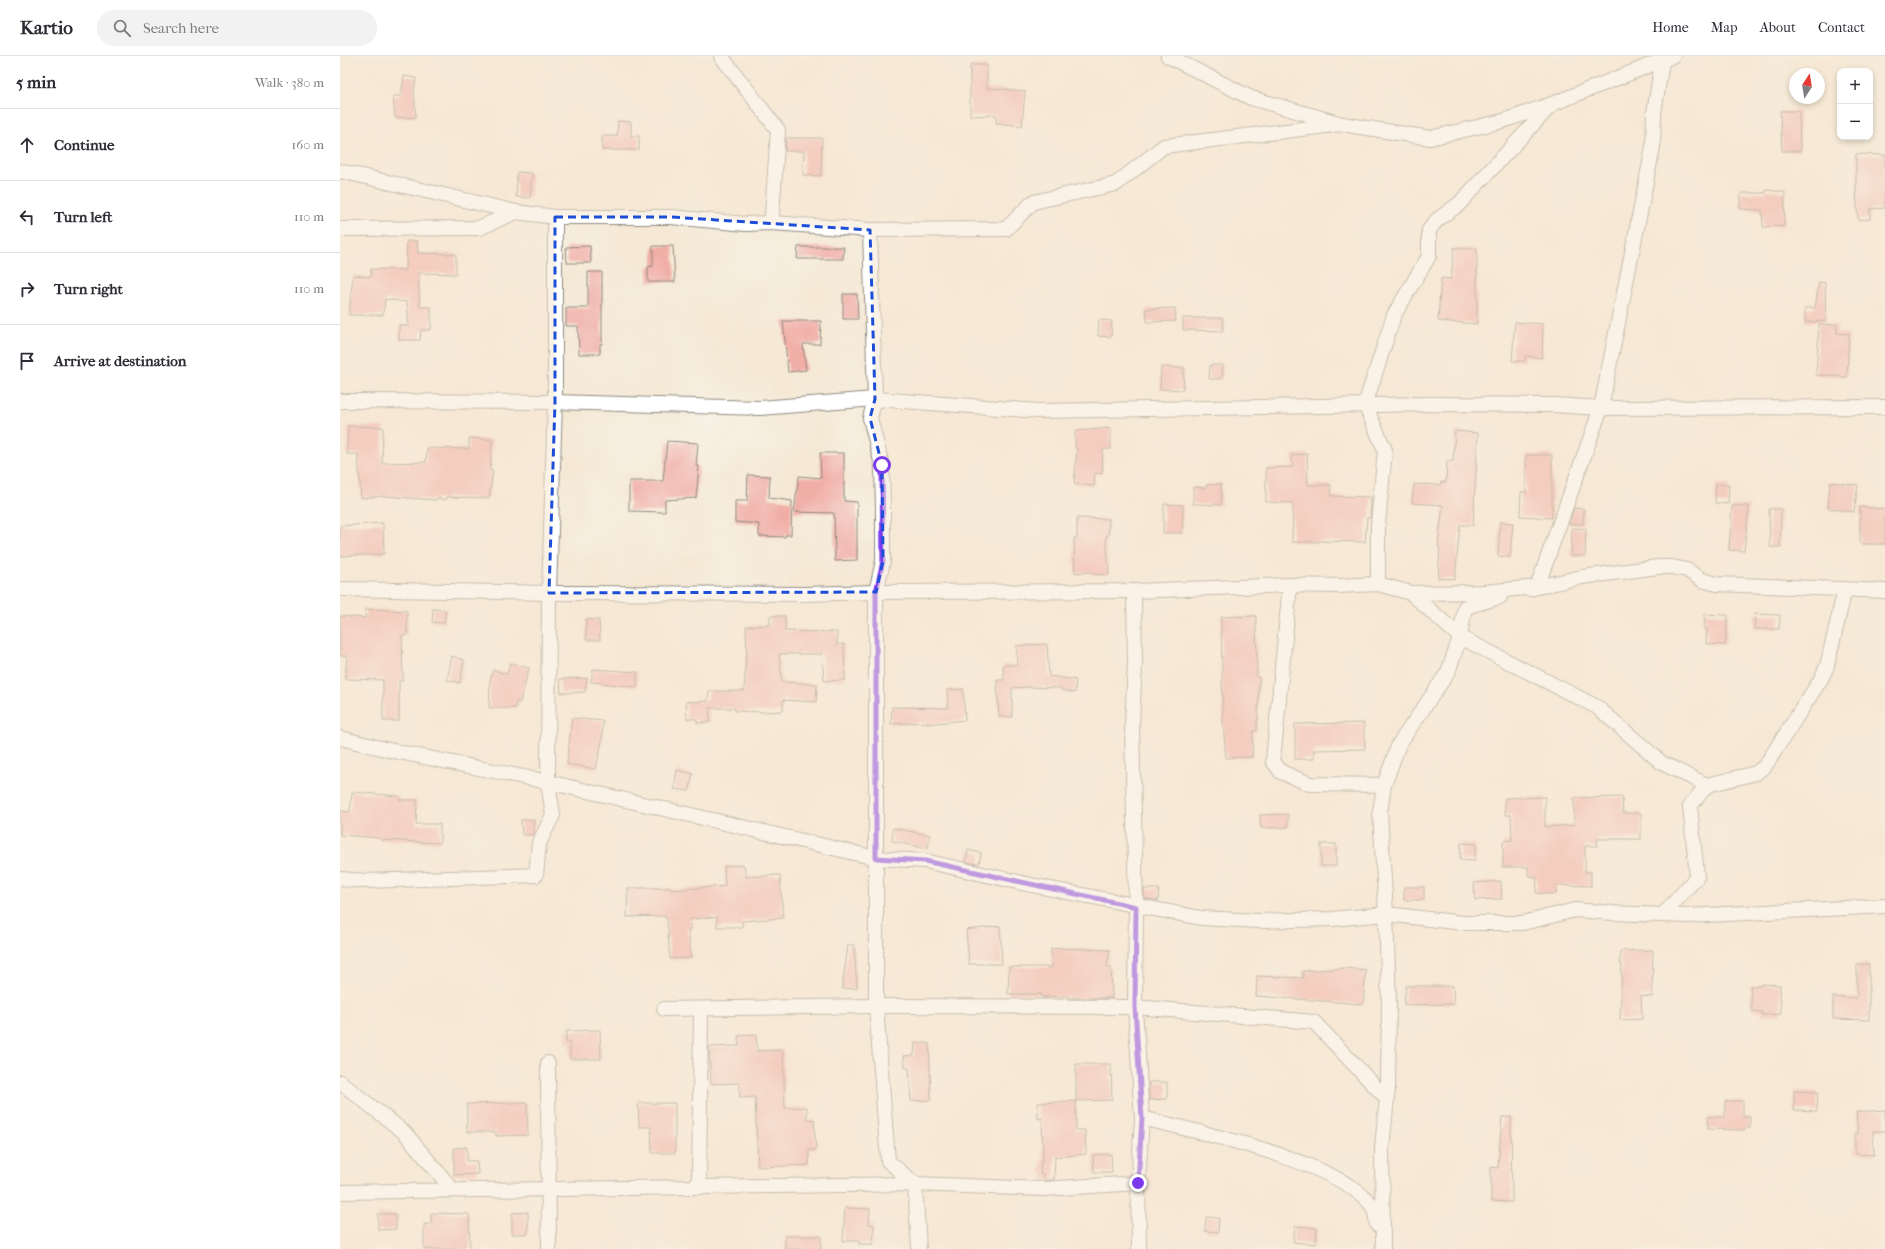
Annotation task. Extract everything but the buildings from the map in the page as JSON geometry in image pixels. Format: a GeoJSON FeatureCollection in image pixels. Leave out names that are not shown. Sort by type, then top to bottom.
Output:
{"type":"FeatureCollection","features":[{"type":"Feature","properties":{"kind":"street"},"geometry":{"type":"LineString","coordinates":[[721,56],[778,130],[772,223]]}},
{"type":"Feature","properties":{"kind":"street"},"geometry":{"type":"LineString","coordinates":[[1168,56],[1251,98],[1342,124],[1430,138],[1503,121],[1552,104],[1666,58]]}},
{"type":"Feature","properties":{"kind":"street"},"geometry":{"type":"LineString","coordinates":[[1537,587],[1601,408],[1653,147],[1654,113],[1666,58]]}},
{"type":"Feature","properties":{"kind":"street"},"geometry":{"type":"LineString","coordinates":[[1378,584],[1378,524],[1385,450],[1365,405],[1394,315],[1429,256],[1430,230],[1437,220],[1459,204],[1552,104]]}},
{"type":"Feature","properties":{"kind":"street"},"geometry":{"type":"LineString","coordinates":[[340,171],[516,212],[555,217],[671,217],[746,224],[772,223],[870,230],[1006,229],[1033,202],[1116,184],[1164,146],[1342,124]]}},
{"type":"Feature","properties":{"kind":"street"},"geometry":{"type":"LineString","coordinates":[[340,229],[479,228],[516,212]]}},
{"type":"Feature","properties":{"kind":"street"},"geometry":{"type":"LineString","coordinates":[[340,880],[365,881],[536,875],[539,843],[553,815],[548,782],[548,593],[555,402],[555,217]]}},
{"type":"Feature","properties":{"kind":"street"},"geometry":{"type":"LineString","coordinates":[[870,230],[875,399],[870,418],[882,465],[883,509],[883,561],[876,592],[876,1006],[888,1161],[915,1184],[919,1249]]}},
{"type":"Feature","properties":{"kind":"street"},"geometry":{"type":"LineString","coordinates":[[340,401],[555,402],[760,408],[875,399],[1039,411],[1365,405],[1554,406],[1601,408],[1885,407]]}},
{"type":"Feature","properties":{"kind":"street"},"geometry":{"type":"LineString","coordinates":[[1382,1249],[1382,1148],[1387,1099],[1389,1002],[1380,812],[1384,785],[1399,744],[1448,672],[1460,637],[1465,607],[1537,587],[1582,577],[1665,567],[1687,570],[1702,580],[1717,584],[1885,591]]}},
{"type":"Feature","properties":{"kind":"street"},"geometry":{"type":"LineString","coordinates":[[340,589],[548,593],[806,594],[876,592],[1134,591],[1290,585],[1337,586],[1378,584],[1411,593],[1484,592],[1537,587]]}},
{"type":"Feature","properties":{"kind":"street"},"geometry":{"type":"LineString","coordinates":[[1290,585],[1273,760],[1281,772],[1310,784],[1384,785]]}},
{"type":"Feature","properties":{"kind":"street"},"geometry":{"type":"LineString","coordinates":[[1663,915],[1697,877],[1690,806],[1707,785],[1756,773],[1765,766],[1821,679],[1827,666],[1845,590]]}},
{"type":"Feature","properties":{"kind":"street"},"geometry":{"type":"LineString","coordinates":[[1134,591],[1135,663],[1132,725],[1136,907],[1135,1007],[1142,1118],[1138,1183],[1139,1249]]}},
{"type":"Feature","properties":{"kind":"street"},"geometry":{"type":"LineString","coordinates":[[1411,593],[1460,637],[1598,707],[1662,763],[1707,785]]}},
{"type":"Feature","properties":{"kind":"street"},"geometry":{"type":"LineString","coordinates":[[340,738],[389,750],[548,782],[876,858],[925,861],[1136,907],[1201,918],[1259,921],[1332,919],[1386,914],[1463,923],[1523,923],[1575,910],[1687,916],[1885,906]]}},
{"type":"Feature","properties":{"kind":"street"},"geometry":{"type":"LineString","coordinates":[[664,1009],[876,1006],[1135,1007],[1314,1022],[1387,1099]]}},
{"type":"Feature","properties":{"kind":"street"},"geometry":{"type":"LineString","coordinates":[[699,1186],[701,1009]]}},
{"type":"Feature","properties":{"kind":"street"},"geometry":{"type":"LineString","coordinates":[[548,1063],[549,1249]]}},
{"type":"Feature","properties":{"kind":"street"},"geometry":{"type":"LineString","coordinates":[[340,1082],[404,1132],[452,1189]]}},
{"type":"Feature","properties":{"kind":"street"},"geometry":{"type":"LineString","coordinates":[[1142,1118],[1267,1150],[1342,1180],[1374,1208],[1382,1249]]}},
{"type":"Feature","properties":{"kind":"street"},"geometry":{"type":"LineString","coordinates":[[340,1192],[452,1189],[915,1184],[1043,1189],[1138,1183]]}},
{"type":"Feature","properties":{"kind":"highlighted area"},"geometry":{"type":"Polygon","coordinates":[[[555,217],[671,217],[870,230],[875,399],[870,418],[882,465],[883,561],[876,592],[549,593],[555,402],[555,217]]]}},
{"type":"Feature","properties":{"kind":"route"},"geometry":{"type":"LineString","coordinates":[[882,465],[883,561],[876,592],[876,858],[925,861],[1136,907],[1135,1007],[1142,1118],[1138,1183]]}}]}
